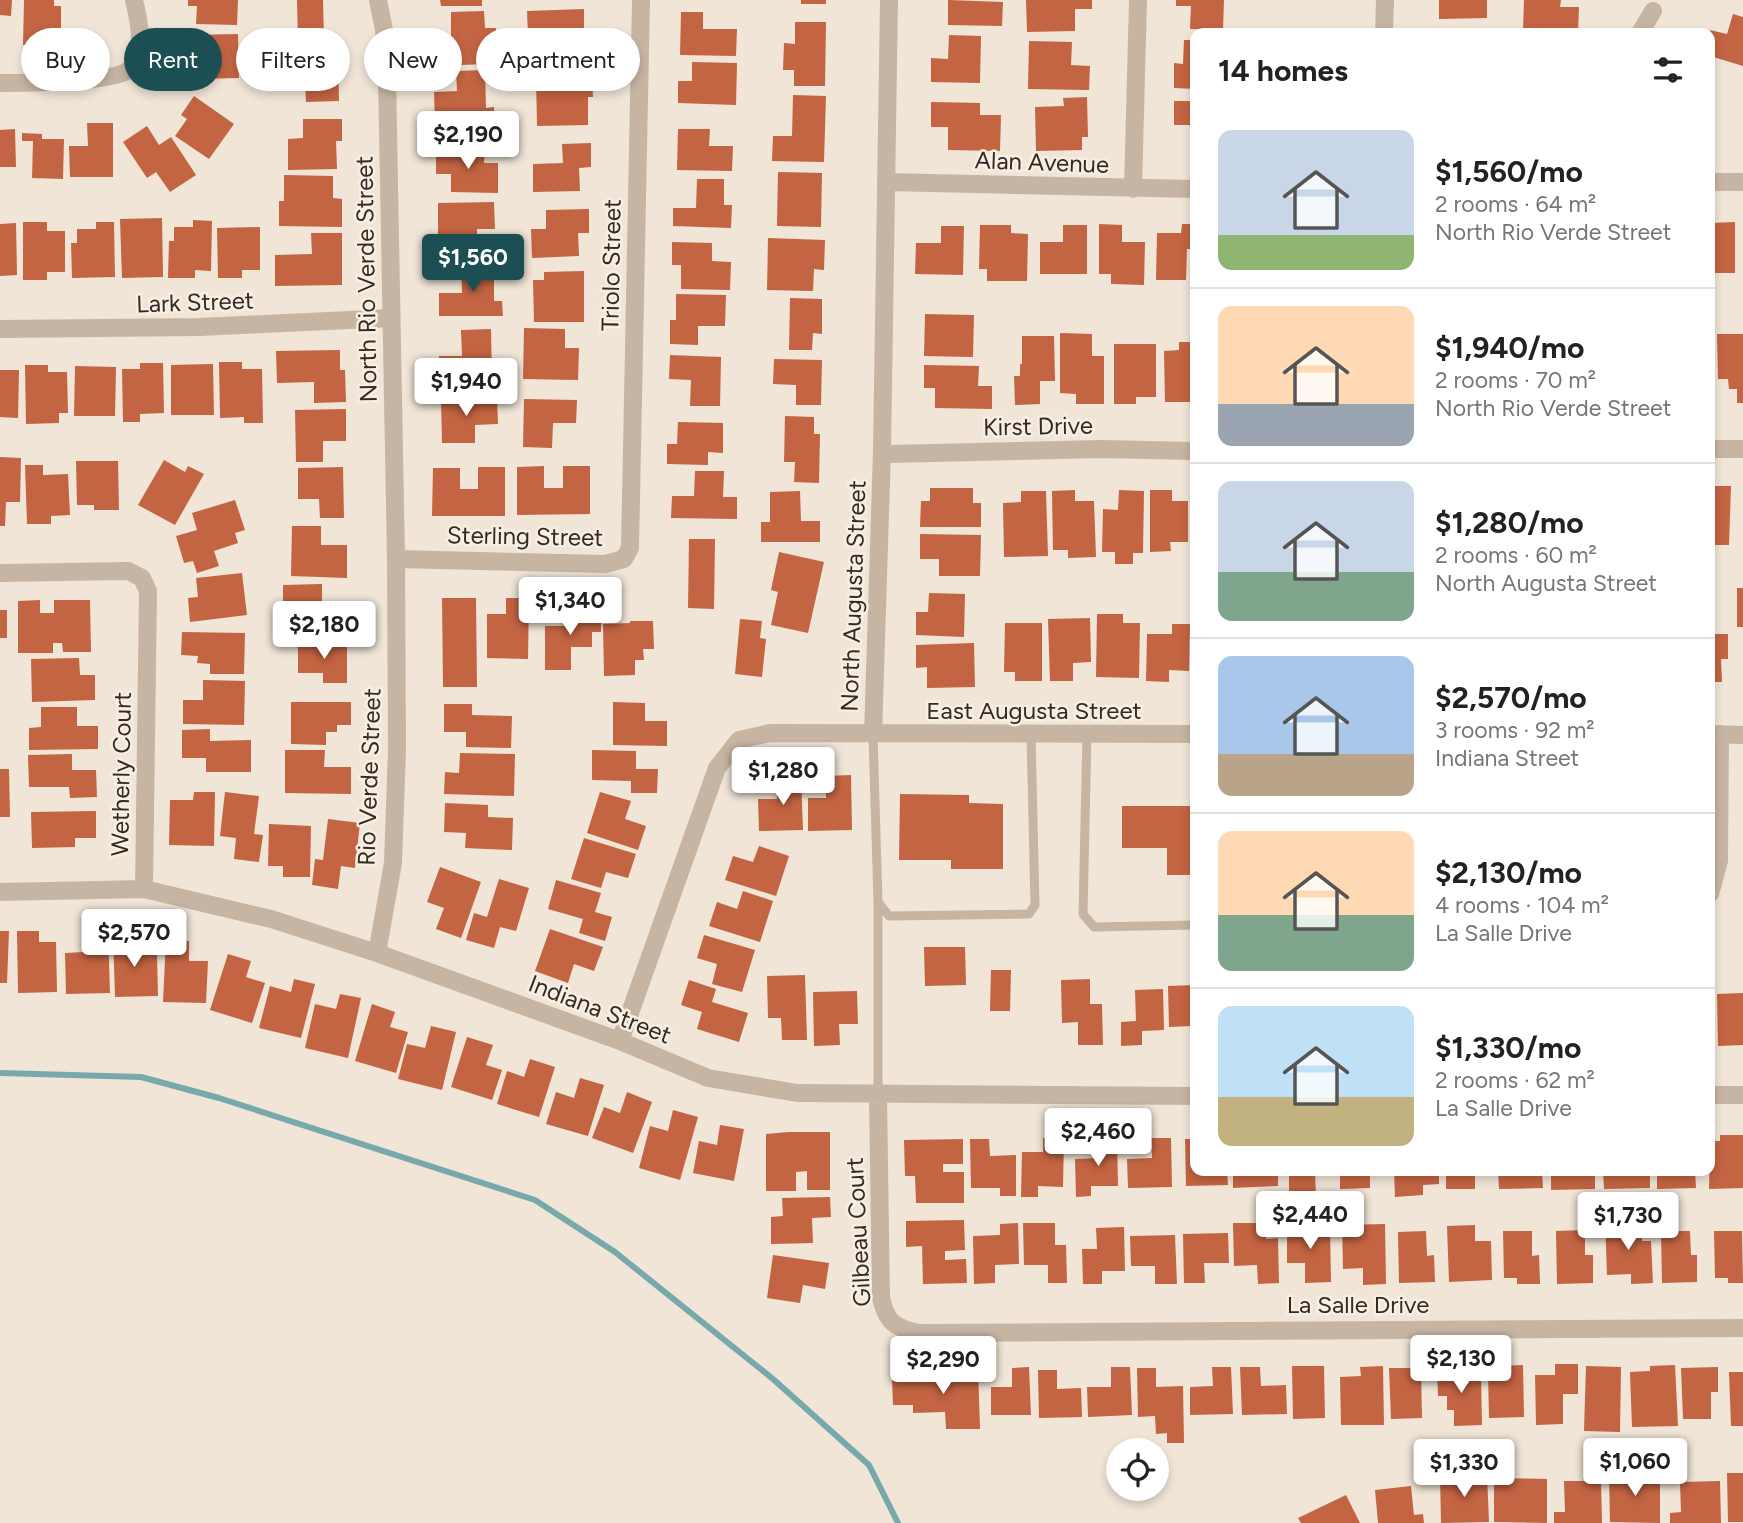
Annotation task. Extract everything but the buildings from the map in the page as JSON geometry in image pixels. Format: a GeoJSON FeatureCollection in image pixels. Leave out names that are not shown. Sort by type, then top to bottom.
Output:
{"type":"FeatureCollection","features":[{"type":"Feature","properties":{"kind":"street"},"geometry":{"type":"LineString","coordinates":[[0,83],[44,83],[114,76],[128,71],[138,56],[139,26],[134,0]]}},
{"type":"Feature","properties":{"kind":"street","name":"North Rio Verde Street"},"geometry":{"type":"LineString","coordinates":[[378,0],[387,75],[396,559]]}},
{"type":"Feature","properties":{"kind":"street","name":"Triolo Street"},"geometry":{"type":"LineString","coordinates":[[630,531],[641,0]]}},
{"type":"Feature","properties":{"kind":"street","name":"North Augusta Street"},"geometry":{"type":"LineString","coordinates":[[620,1041],[717,768],[739,740],[770,733],[873,735],[882,451],[889,0]]}},
{"type":"Feature","properties":{"kind":"street"},"geometry":{"type":"LineString","coordinates":[[1133,189],[1138,0]]}},
{"type":"Feature","properties":{"kind":"street"},"geometry":{"type":"LineString","coordinates":[[1384,28],[1385,0]]}},
{"type":"Feature","properties":{"kind":"street"},"geometry":{"type":"LineString","coordinates":[[1643,28],[1653,11]]}},
{"type":"Feature","properties":{"kind":"street","name":"Alan Avenue"},"geometry":{"type":"LineString","coordinates":[[887,182],[1190,189]]}},
{"type":"Feature","properties":{"kind":"street"},"geometry":{"type":"LineString","coordinates":[[1715,182],[1743,182]]}},
{"type":"Feature","properties":{"kind":"street","name":"Lark Street"},"geometry":{"type":"LineString","coordinates":[[0,329],[200,327],[391,318]]}},
{"type":"Feature","properties":{"kind":"street","name":"Kirst Drive"},"geometry":{"type":"LineString","coordinates":[[882,451],[890,454],[1101,449],[1190,451]]}},
{"type":"Feature","properties":{"kind":"street"},"geometry":{"type":"LineString","coordinates":[[1715,449],[1743,449]]}},
{"type":"Feature","properties":{"kind":"street","name":"Sterling Street"},"geometry":{"type":"LineString","coordinates":[[396,559],[605,564],[624,559],[630,548],[630,531]]}},
{"type":"Feature","properties":{"kind":"street","name":"Rio Verde Street"},"geometry":{"type":"LineString","coordinates":[[377,953],[393,863],[397,749],[396,559]]}},
{"type":"Feature","properties":{"kind":"street","name":"Wetherly Court"},"geometry":{"type":"LineString","coordinates":[[0,573],[128,571],[142,578],[148,591],[144,889]]}},
{"type":"Feature","properties":{"kind":"street","name":"East Augusta Street"},"geometry":{"type":"LineString","coordinates":[[873,735],[1190,734]]}},
{"type":"Feature","properties":{"kind":"street"},"geometry":{"type":"LineString","coordinates":[[1715,876],[1719,861],[1715,734],[1743,735]]}},
{"type":"Feature","properties":{"kind":"street","name":"Indiana Street"},"geometry":{"type":"LineString","coordinates":[[0,892],[144,889],[271,919],[377,953],[620,1041],[708,1078],[797,1093],[1190,1096]]}},
{"type":"Feature","properties":{"kind":"street","name":"Gilbeau Court"},"geometry":{"type":"LineString","coordinates":[[878,1095],[881,1298],[885,1315],[899,1329],[919,1333],[974,1333]]}},
{"type":"Feature","properties":{"kind":"street"},"geometry":{"type":"LineString","coordinates":[[1715,1096],[1743,1095]]}},
{"type":"Feature","properties":{"kind":"street","name":"La Salle Drive"},"geometry":{"type":"LineString","coordinates":[[974,1333],[1743,1328]]}},
{"type":"Feature","properties":{"kind":"lane"},"geometry":{"type":"LineString","coordinates":[[1087,734],[1083,914],[1094,927],[1190,925]]}},
{"type":"Feature","properties":{"kind":"lane"},"geometry":{"type":"LineString","coordinates":[[873,735],[878,902],[878,1095]]}},
{"type":"Feature","properties":{"kind":"lane"},"geometry":{"type":"LineString","coordinates":[[878,902],[889,916],[1029,914],[1035,905],[1031,735]]}},
{"type":"Feature","properties":{"kind":"waterway"},"geometry":{"type":"LineString","coordinates":[[0,1073],[141,1077],[219,1098],[535,1200],[615,1252],[773,1379],[869,1465],[898,1523]]}}]}
